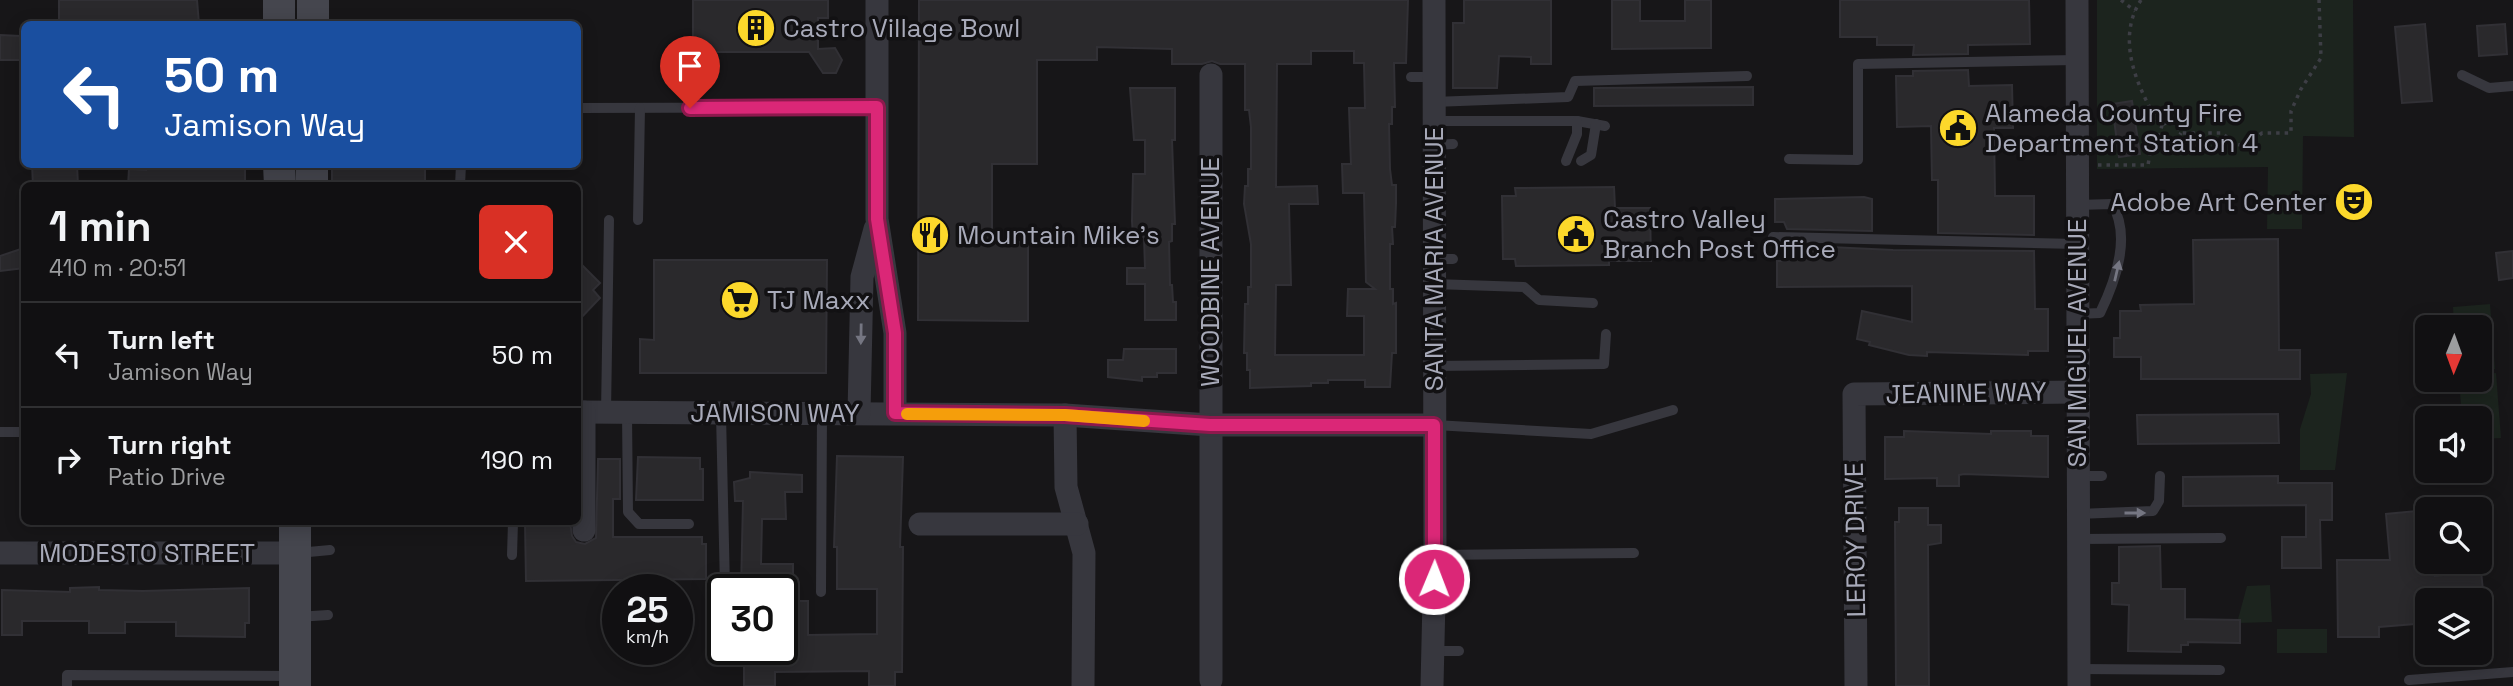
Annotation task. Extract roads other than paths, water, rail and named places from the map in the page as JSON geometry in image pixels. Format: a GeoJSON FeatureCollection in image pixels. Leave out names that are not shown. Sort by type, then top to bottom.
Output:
{"type":"FeatureCollection","features":[{"type":"Feature","properties":{"kind":"main road"},"geometry":{"type":"LineString","coordinates":[[279,0],[279,21]]}},
{"type":"Feature","properties":{"kind":"main road"},"geometry":{"type":"LineString","coordinates":[[313,0],[313,21]]}},
{"type":"Feature","properties":{"kind":"main road"},"geometry":{"type":"LineString","coordinates":[[295,525],[295,681]]}},
{"type":"Feature","properties":{"kind":"street"},"geometry":{"type":"LineString","coordinates":[[877,0],[877,219],[895,333],[895,413]]}},
{"type":"Feature","properties":{"kind":"street","name":"SANTA MARIA AVENUE"},"geometry":{"type":"LineString","coordinates":[[1432,686],[1435,555],[1434,284],[1443,259],[1443,145],[1422,77],[1434,0]]}},
{"type":"Feature","properties":{"kind":"street","name":"SAN MIGUEL AVENUE"},"geometry":{"type":"LineString","coordinates":[[2077,0],[2079,678]]}},
{"type":"Feature","properties":{"kind":"street","name":"WOODBINE AVENUE"},"geometry":{"type":"LineString","coordinates":[[1210,75],[1211,680]]}},
{"type":"Feature","properties":{"kind":"street"},"geometry":{"type":"LineString","coordinates":[[859,413],[862,277],[877,219]]}},
{"type":"Feature","properties":{"kind":"street","name":"JEANINE WAY"},"geometry":{"type":"LineString","coordinates":[[1854,394],[2078,392]]}},
{"type":"Feature","properties":{"kind":"street","name":"LEROY DRIVE"},"geometry":{"type":"LineString","coordinates":[[1854,394],[1856,686]]}},
{"type":"Feature","properties":{"kind":"street"},"geometry":{"type":"LineString","coordinates":[[584,530],[599,413]]}},
{"type":"Feature","properties":{"kind":"street","name":"JAMISON WAY"},"geometry":{"type":"LineString","coordinates":[[599,413],[1065,415],[1210,425],[1434,425]]}},
{"type":"Feature","properties":{"kind":"street"},"geometry":{"type":"LineString","coordinates":[[1065,415],[1066,487],[1084,553],[1083,686]]}},
{"type":"Feature","properties":{"kind":"street"},"geometry":{"type":"LineString","coordinates":[[920,524],[1077,524]]}},
{"type":"Feature","properties":{"kind":"street","name":"MODESTO STREET"},"geometry":{"type":"LineString","coordinates":[[0,553],[294,553]]}},
{"type":"Feature","properties":{"kind":"lane"},"geometry":{"type":"LineString","coordinates":[[1789,159],[1858,160],[1858,64],[2077,60]]}},
{"type":"Feature","properties":{"kind":"lane"},"geometry":{"type":"LineString","coordinates":[[2462,75],[2489,88],[2513,86]]}},
{"type":"Feature","properties":{"kind":"lane"},"geometry":{"type":"LineString","coordinates":[[1433,111],[1568,97],[1575,81],[1747,76]]}},
{"type":"Feature","properties":{"kind":"lane"},"geometry":{"type":"LineString","coordinates":[[581,108],[877,107]]}},
{"type":"Feature","properties":{"kind":"lane"},"geometry":{"type":"LineString","coordinates":[[638,220],[640,108]]}},
{"type":"Feature","properties":{"kind":"lane"},"geometry":{"type":"LineString","coordinates":[[1433,111],[1601,125],[1591,155],[1581,160]]}},
{"type":"Feature","properties":{"kind":"lane"},"geometry":{"type":"LineString","coordinates":[[1566,161],[1577,134],[1577,121]]}},
{"type":"Feature","properties":{"kind":"lane"},"geometry":{"type":"LineString","coordinates":[[2077,205],[2112,204],[2119,222],[2120,234],[2116,278],[2101,313],[2077,314]]}},
{"type":"Feature","properties":{"kind":"lane"},"geometry":{"type":"LineString","coordinates":[[609,220],[599,413],[628,512],[639,524],[689,524]]}},
{"type":"Feature","properties":{"kind":"lane"},"geometry":{"type":"LineString","coordinates":[[1773,237],[2077,244]]}},
{"type":"Feature","properties":{"kind":"lane"},"geometry":{"type":"LineString","coordinates":[[1434,284],[1524,287],[1539,300],[1592,303]]}},
{"type":"Feature","properties":{"kind":"lane"},"geometry":{"type":"LineString","coordinates":[[1434,366],[1604,364],[1606,334]]}},
{"type":"Feature","properties":{"kind":"lane"},"geometry":{"type":"LineString","coordinates":[[1434,425],[1591,434],[1673,410]]}},
{"type":"Feature","properties":{"kind":"lane"},"geometry":{"type":"LineString","coordinates":[[821,592],[822,413]]}},
{"type":"Feature","properties":{"kind":"lane"},"geometry":{"type":"LineString","coordinates":[[721,414],[725,574]]}},
{"type":"Feature","properties":{"kind":"lane"},"geometry":{"type":"LineString","coordinates":[[0,432],[21,432]]}},
{"type":"Feature","properties":{"kind":"lane"},"geometry":{"type":"LineString","coordinates":[[2078,475],[2102,476]]}},
{"type":"Feature","properties":{"kind":"lane"},"geometry":{"type":"LineString","coordinates":[[2078,514],[2153,511],[2159,501],[2160,476]]}},
{"type":"Feature","properties":{"kind":"lane"},"geometry":{"type":"LineString","coordinates":[[512,555],[513,525]]}},
{"type":"Feature","properties":{"kind":"lane"},"geometry":{"type":"LineString","coordinates":[[2078,539],[2221,538]]}},
{"type":"Feature","properties":{"kind":"lane"},"geometry":{"type":"LineString","coordinates":[[294,553],[330,550]]}},
{"type":"Feature","properties":{"kind":"lane"},"geometry":{"type":"LineString","coordinates":[[1435,555],[1634,553]]}},
{"type":"Feature","properties":{"kind":"lane"},"geometry":{"type":"LineString","coordinates":[[295,618],[328,615]]}},
{"type":"Feature","properties":{"kind":"lane"},"geometry":{"type":"LineString","coordinates":[[1432,651],[1459,651]]}},
{"type":"Feature","properties":{"kind":"lane"},"geometry":{"type":"LineString","coordinates":[[2079,678],[2220,670]]}},
{"type":"Feature","properties":{"kind":"lane"},"geometry":{"type":"LineString","coordinates":[[2409,680],[2513,672]]}},
{"type":"Feature","properties":{"kind":"lane"},"geometry":{"type":"LineString","coordinates":[[67,686],[67,675],[295,681]]}},
{"type":"Feature","properties":{"kind":"place","name":"Castro Village Bowl"},"geometry":{"type":"Point","coordinates":[756,28]}},
{"type":"Feature","properties":{"kind":"place","name":"Alameda County Fire Department Station 4"},"geometry":{"type":"Point","coordinates":[1958,128]}},
{"type":"Feature","properties":{"kind":"place","name":"Adobe Art Center"},"geometry":{"type":"Point","coordinates":[2354,202]}},
{"type":"Feature","properties":{"kind":"place","name":"Castro Valley Branch Post Office"},"geometry":{"type":"Point","coordinates":[1576,234]}},
{"type":"Feature","properties":{"kind":"place","name":"Mountain Mike's"},"geometry":{"type":"Point","coordinates":[930,235]}},
{"type":"Feature","properties":{"kind":"place","name":"TJ Maxx"},"geometry":{"type":"Point","coordinates":[740,300]}}]}
